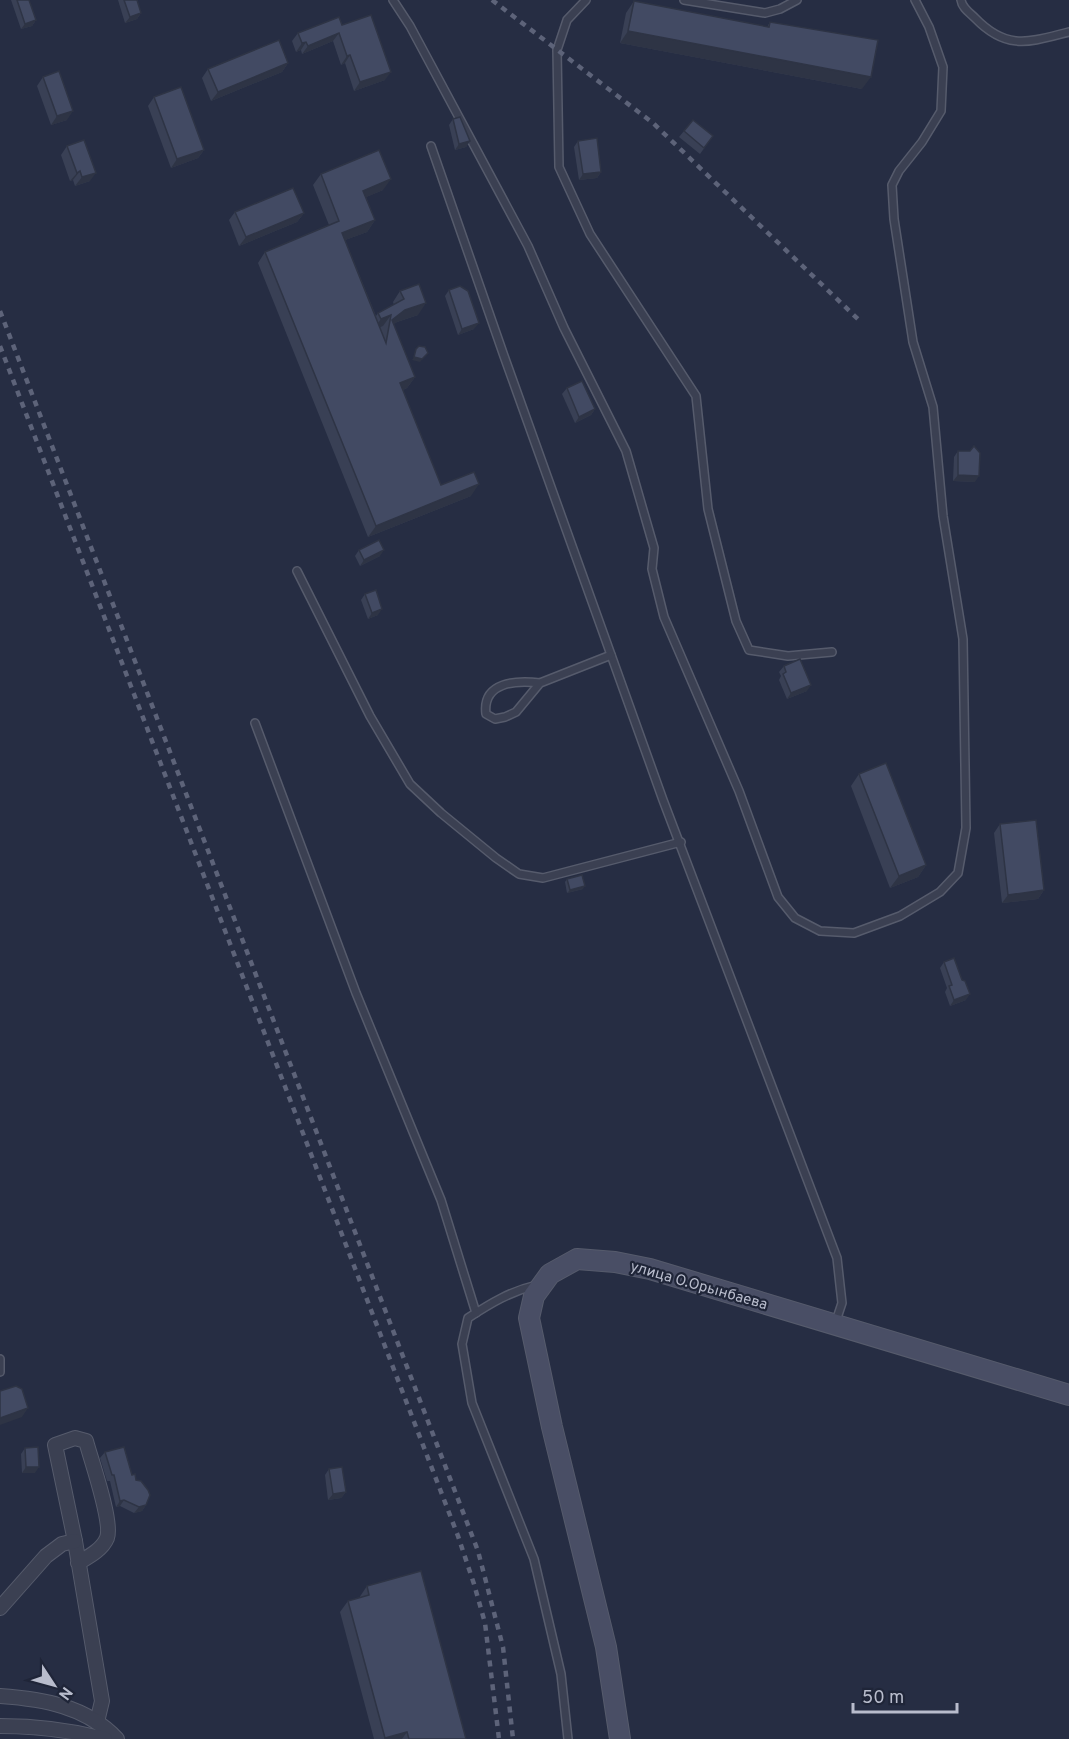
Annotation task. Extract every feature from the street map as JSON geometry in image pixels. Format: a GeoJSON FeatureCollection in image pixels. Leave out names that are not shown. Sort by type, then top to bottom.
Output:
{"type":"FeatureCollection","features":[{"type":"Feature","properties":{"kind":"street","name":"улица О.Орынбаева"},"geometry":{"type":"LineString","coordinates":[[620,1739],[606,1647],[552,1427],[529,1318],[534,1296],[550,1274],[577,1259],[615,1262],[650,1269],[1069,1395]]}},
{"type":"Feature","properties":{"kind":"street"},"geometry":{"type":"LineString","coordinates":[[78,1563],[96,1552],[107,1538],[107,1520],[86,1441],[75,1438],[55,1445],[75,1541],[78,1563],[102,1701],[97,1722]]}},
{"type":"Feature","properties":{"kind":"street"},"geometry":{"type":"LineString","coordinates":[[0,1608],[46,1556],[62,1544],[75,1541]]}},
{"type":"Feature","properties":{"kind":"street"},"geometry":{"type":"LineString","coordinates":[[0,1696],[40,1699],[89,1717],[106,1728],[117,1739]]}},
{"type":"Feature","properties":{"kind":"street"},"geometry":{"type":"LineString","coordinates":[[42,1728],[58,1706]]}},
{"type":"Feature","properties":{"kind":"street"},"geometry":{"type":"LineString","coordinates":[[0,1726],[42,1728],[105,1739]]}},
{"type":"Feature","properties":{"kind":"lane"},"geometry":{"type":"LineString","coordinates":[[393,0],[410,26],[528,246],[564,328],[626,451],[654,548],[652,569],[664,617],[739,791],[778,897],[795,918],[820,931],[854,933],[900,916],[940,892],[958,873],[966,828],[963,639],[943,516],[933,407],[913,342],[894,219],[892,185],[899,171],[941,111],[943,67],[929,27],[915,0]]}},
{"type":"Feature","properties":{"kind":"lane"},"geometry":{"type":"LineString","coordinates":[[586,0],[567,20],[557,50],[559,167],[590,234],[696,396],[708,509],[736,621],[749,650],[788,656],[832,652]]}},
{"type":"Feature","properties":{"kind":"lane"},"geometry":{"type":"LineString","coordinates":[[684,0],[765,13],[780,9],[797,0]]}},
{"type":"Feature","properties":{"kind":"lane"},"geometry":{"type":"LineString","coordinates":[[961,0],[962,5],[996,36],[1017,43],[1069,32]]}},
{"type":"Feature","properties":{"kind":"lane"},"geometry":{"type":"LineString","coordinates":[[431,146],[663,800],[681,842],[786,1128],[837,1258],[842,1303],[835,1324]]}},
{"type":"Feature","properties":{"kind":"lane"},"geometry":{"type":"LineString","coordinates":[[297,571],[370,716],[410,784],[496,858],[519,874],[543,878],[681,842]]}},
{"type":"Feature","properties":{"kind":"lane"},"geometry":{"type":"LineString","coordinates":[[540,682],[516,712],[495,719],[486,714],[485,704],[490,693],[509,682],[523,680],[540,682],[611,655]]}},
{"type":"Feature","properties":{"kind":"lane"},"geometry":{"type":"LineString","coordinates":[[255,723],[356,993],[441,1200],[476,1313]]}},
{"type":"Feature","properties":{"kind":"lane"},"geometry":{"type":"LineString","coordinates":[[543,1284],[516,1290],[468,1318],[462,1344],[472,1402],[534,1559],[561,1674],[568,1739]]}},
{"type":"Feature","properties":{"kind":"lane"},"geometry":{"type":"LineString","coordinates":[[0,1359],[0,1372]]}},
{"type":"Feature","properties":{"kind":"building"},"geometry":{"type":"Polygon","coordinates":[[[17,0],[29,0],[36,20],[25,24],[17,0]]]}},
{"type":"Feature","properties":{"kind":"building"},"geometry":{"type":"Polygon","coordinates":[[[124,0],[137,0],[141,13],[130,17],[124,0]]]}},
{"type":"Feature","properties":{"kind":"building"},"geometry":{"type":"Polygon","coordinates":[[[634,1],[769,27],[770,22],[878,40],[871,77],[628,31],[634,1]]]}},
{"type":"Feature","properties":{"kind":"building"},"geometry":{"type":"Polygon","coordinates":[[[371,15],[391,72],[360,82],[339,33],[308,46],[306,42],[302,43],[298,33],[339,17],[342,25],[371,15]]]}},
{"type":"Feature","properties":{"kind":"building"},"geometry":{"type":"Polygon","coordinates":[[[279,40],[288,63],[218,92],[208,69],[279,40]]]}},
{"type":"Feature","properties":{"kind":"building"},"geometry":{"type":"Polygon","coordinates":[[[59,71],[73,111],[57,116],[43,77],[59,71]]]}},
{"type":"Feature","properties":{"kind":"building"},"geometry":{"type":"Polygon","coordinates":[[[181,87],[204,150],[177,159],[154,97],[181,87]]]}},
{"type":"Feature","properties":{"kind":"building"},"geometry":{"type":"Polygon","coordinates":[[[460,117],[470,141],[459,144],[453,119],[460,117]]]}},
{"type":"Feature","properties":{"kind":"building"},"geometry":{"type":"Polygon","coordinates":[[[693,120],[713,136],[704,148],[684,131],[693,120]]]}},
{"type":"Feature","properties":{"kind":"building"},"geometry":{"type":"Polygon","coordinates":[[[597,138],[601,172],[583,174],[578,141],[597,138]]]}},
{"type":"Feature","properties":{"kind":"building"},"geometry":{"type":"Polygon","coordinates":[[[84,140],[96,173],[82,177],[80,171],[77,173],[67,146],[84,140]]]}},
{"type":"Feature","properties":{"kind":"building"},"geometry":{"type":"Polygon","coordinates":[[[379,150],[391,179],[363,191],[375,220],[342,233],[386,343],[391,315],[381,319],[378,313],[404,299],[400,291],[419,284],[426,303],[405,310],[392,320],[415,377],[400,383],[441,485],[474,472],[479,484],[376,526],[265,252],[339,221],[321,174],[379,150]]]}},
{"type":"Feature","properties":{"kind":"building"},"geometry":{"type":"Polygon","coordinates":[[[293,188],[304,213],[246,237],[235,212],[293,188]]]}},
{"type":"Feature","properties":{"kind":"building"},"geometry":{"type":"Polygon","coordinates":[[[460,286],[468,291],[479,323],[462,329],[449,290],[460,286]]]}},
{"type":"Feature","properties":{"kind":"building"},"geometry":{"type":"Polygon","coordinates":[[[419,346],[425,347],[428,353],[422,359],[414,357],[419,346]]]}},
{"type":"Feature","properties":{"kind":"building"},"geometry":{"type":"Polygon","coordinates":[[[582,381],[595,409],[579,417],[567,388],[582,381]]]}},
{"type":"Feature","properties":{"kind":"building"},"geometry":{"type":"Polygon","coordinates":[[[974,446],[980,453],[979,476],[958,475],[958,451],[970,451],[974,446]]]}},
{"type":"Feature","properties":{"kind":"building"},"geometry":{"type":"Polygon","coordinates":[[[379,540],[384,550],[364,560],[359,550],[379,540]]]}},
{"type":"Feature","properties":{"kind":"building"},"geometry":{"type":"Polygon","coordinates":[[[376,590],[382,609],[372,613],[365,594],[376,590]]]}},
{"type":"Feature","properties":{"kind":"building"},"geometry":{"type":"Polygon","coordinates":[[[800,659],[811,685],[791,693],[783,674],[786,672],[784,666],[800,659]]]}},
{"type":"Feature","properties":{"kind":"building"},"geometry":{"type":"Polygon","coordinates":[[[886,763],[926,865],[899,876],[859,774],[886,763]]]}},
{"type":"Feature","properties":{"kind":"building"},"geometry":{"type":"Polygon","coordinates":[[[1036,820],[1044,890],[1008,895],[1000,824],[1036,820]]]}},
{"type":"Feature","properties":{"kind":"building"},"geometry":{"type":"Polygon","coordinates":[[[582,875],[585,886],[570,890],[567,879],[582,875]]]}},
{"type":"Feature","properties":{"kind":"building"},"geometry":{"type":"Polygon","coordinates":[[[954,958],[970,994],[954,1000],[949,986],[952,985],[944,962],[954,958]]]}},
{"type":"Feature","properties":{"kind":"building"},"geometry":{"type":"Polygon","coordinates":[[[16,1386],[22,1389],[28,1408],[0,1418],[0,1391],[16,1386]]]}},
{"type":"Feature","properties":{"kind":"building"},"geometry":{"type":"Polygon","coordinates":[[[38,1447],[39,1467],[26,1467],[25,1448],[38,1447]]]}},
{"type":"Feature","properties":{"kind":"building"},"geometry":{"type":"Polygon","coordinates":[[[124,1447],[132,1475],[135,1474],[136,1480],[141,1481],[150,1495],[146,1505],[139,1507],[124,1500],[120,1501],[114,1475],[112,1475],[105,1452],[124,1447]]]}},
{"type":"Feature","properties":{"kind":"building"},"geometry":{"type":"Polygon","coordinates":[[[342,1467],[346,1492],[333,1494],[329,1469],[342,1467]]]}},
{"type":"Feature","properties":{"kind":"building"},"geometry":{"type":"Polygon","coordinates":[[[421,1571],[466,1739],[409,1739],[407,1732],[385,1738],[348,1601],[369,1595],[367,1586],[421,1571]]]}},
{"type":"Feature","properties":{"kind":"railway"},"geometry":{"type":"LineString","coordinates":[[492,0],[653,123],[861,322]]}},
{"type":"Feature","properties":{"kind":"railway"},"geometry":{"type":"LineString","coordinates":[[0,311],[478,1551],[503,1647],[513,1739]]}},
{"type":"Feature","properties":{"kind":"railway"},"geometry":{"type":"LineString","coordinates":[[0,346],[458,1536],[485,1623],[499,1739]]}}]}
